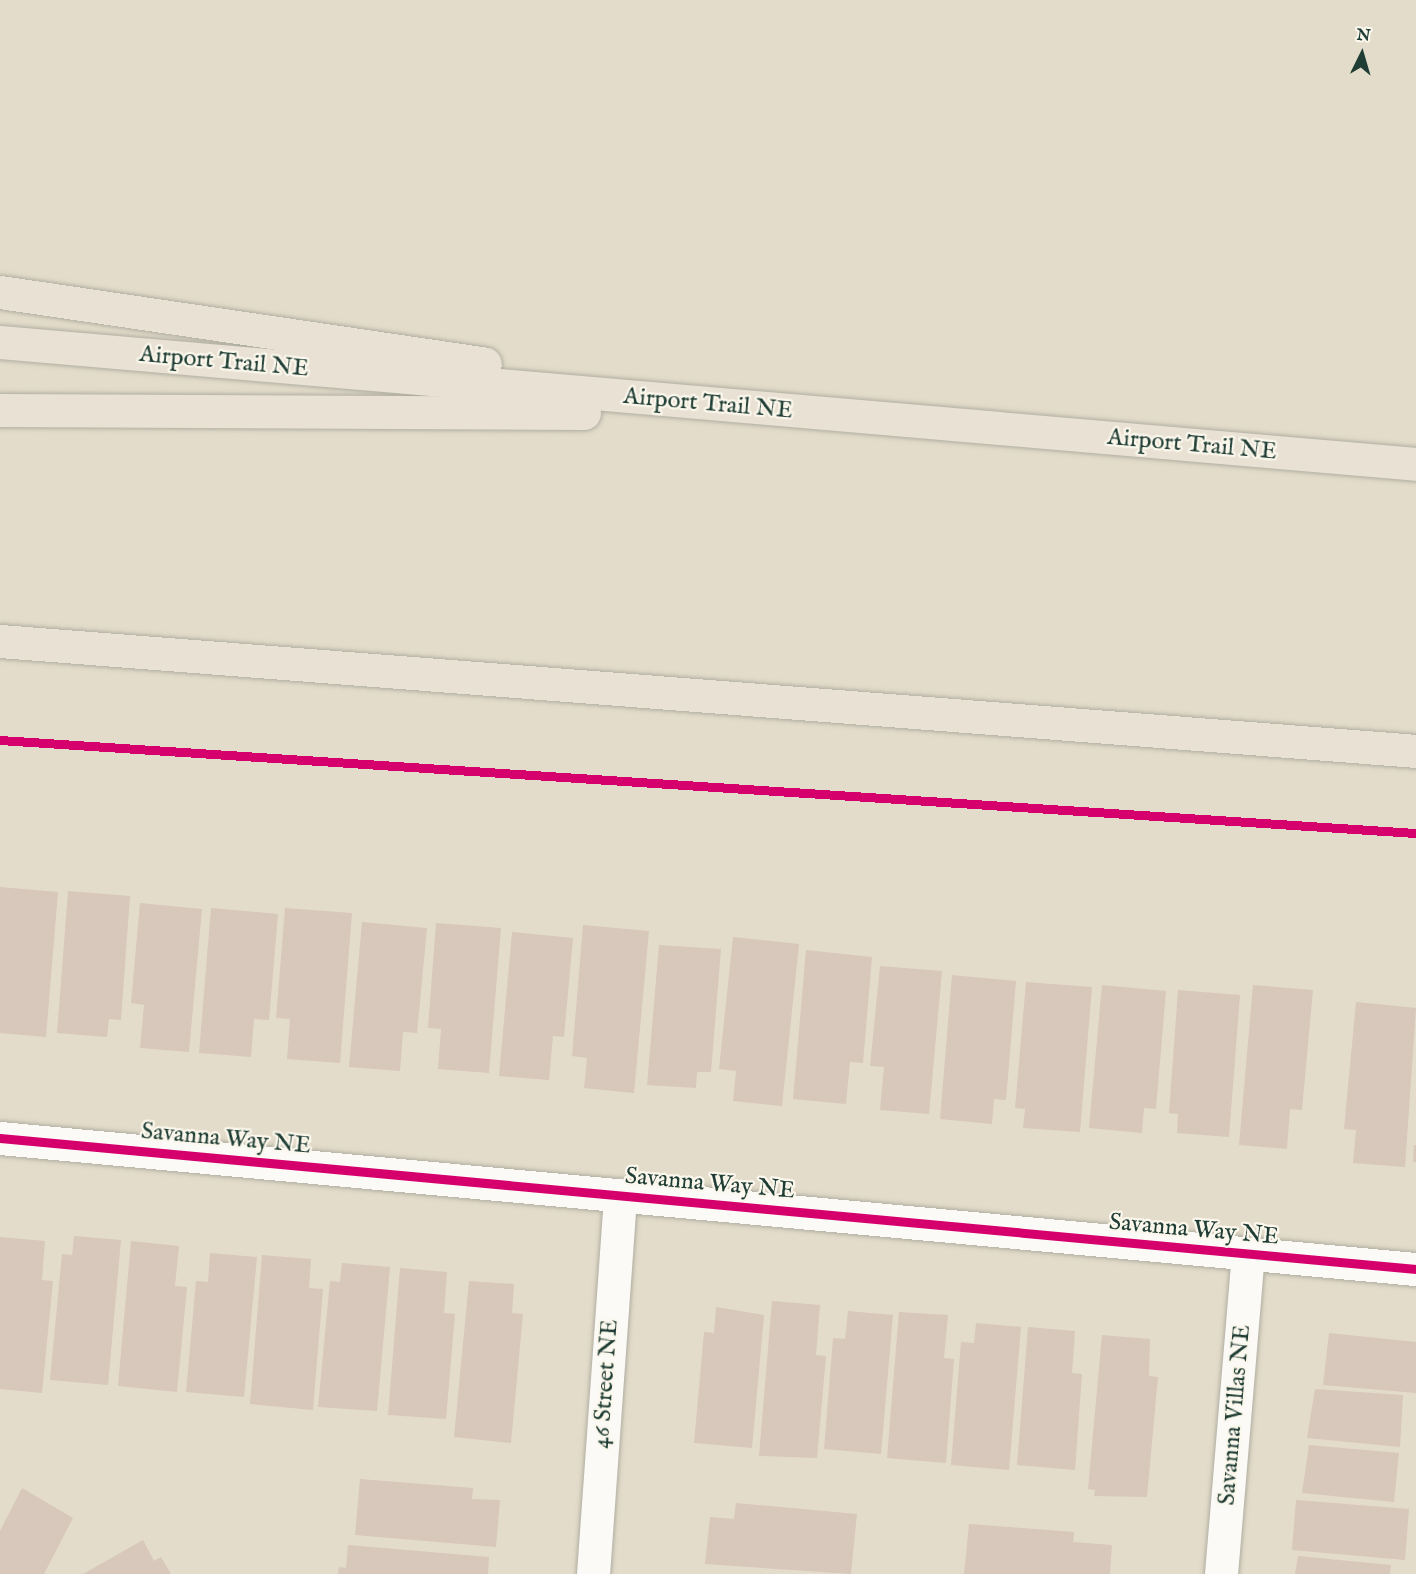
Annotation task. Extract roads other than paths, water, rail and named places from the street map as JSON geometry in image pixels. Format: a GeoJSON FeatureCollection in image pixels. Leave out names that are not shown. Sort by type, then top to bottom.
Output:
{"type":"FeatureCollection","features":[{"type":"Feature","properties":{"kind":"main road"},"geometry":{"type":"LineString","coordinates":[[0,292],[822,414]]}},
{"type":"Feature","properties":{"kind":"main road","name":"Airport Trail NE"},"geometry":{"type":"LineString","coordinates":[[0,342],[1416,464]]}},
{"type":"Feature","properties":{"kind":"main road"},"geometry":{"type":"LineString","coordinates":[[0,410],[822,414]]}},
{"type":"Feature","properties":{"kind":"main road"},"geometry":{"type":"LineString","coordinates":[[0,641],[1416,751]]}},
{"type":"Feature","properties":{"kind":"street","name":"Savanna Way NE"},"geometry":{"type":"LineString","coordinates":[[0,1138],[1416,1269]]}},
{"type":"Feature","properties":{"kind":"street","name":"46 Street NE"},"geometry":{"type":"LineString","coordinates":[[593,1574],[620,1195]]}},
{"type":"Feature","properties":{"kind":"street","name":"Savanna Villas NE"},"geometry":{"type":"LineString","coordinates":[[1221,1574],[1248,1255]]}}]}
